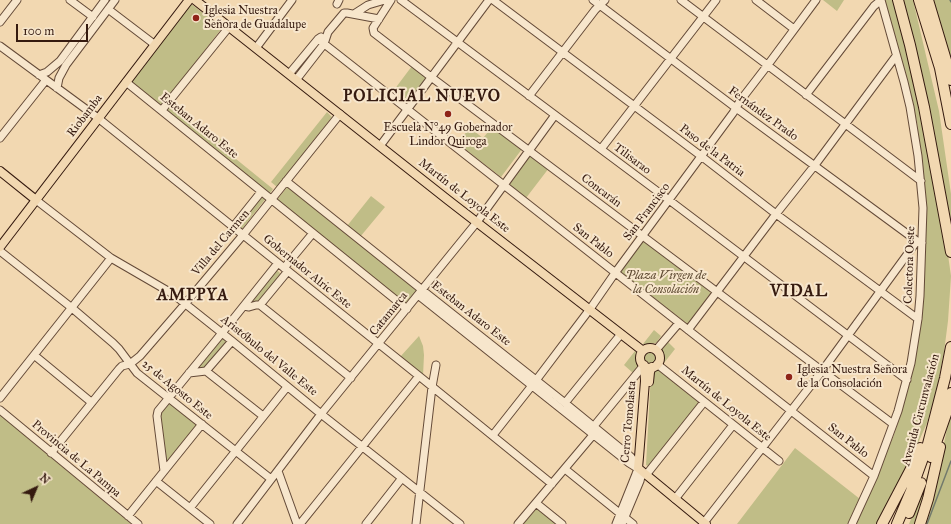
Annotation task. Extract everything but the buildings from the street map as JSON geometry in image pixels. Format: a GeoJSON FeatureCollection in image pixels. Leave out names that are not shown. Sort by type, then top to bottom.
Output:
{"type":"FeatureCollection","features":[{"type":"Feature","properties":{"kind":"highway"},"geometry":{"type":"LineString","coordinates":[[898,0],[924,107],[951,252]]}},
{"type":"Feature","properties":{"kind":"highway"},"geometry":{"type":"LineString","coordinates":[[919,0],[940,68],[951,124]]}},
{"type":"Feature","properties":{"kind":"highway"},"geometry":{"type":"LineString","coordinates":[[928,0],[951,80]]}},
{"type":"Feature","properties":{"kind":"highway","name":"Avenida Circunvalación"},"geometry":{"type":"LineString","coordinates":[[904,524],[925,474],[941,414],[945,378],[951,347]]}},
{"type":"Feature","properties":{"kind":"highway","name":"Avenida Circunvalación"},"geometry":{"type":"LineString","coordinates":[[897,524],[919,471],[928,444],[951,393]]}},
{"type":"Feature","properties":{"kind":"highway"},"geometry":{"type":"LineString","coordinates":[[882,524],[941,414]]}},
{"type":"Feature","properties":{"kind":"highway"},"geometry":{"type":"LineString","coordinates":[[920,524],[935,473],[941,414]]}},
{"type":"Feature","properties":{"kind":"main road","name":"Riobamba"},"geometry":{"type":"LineString","coordinates":[[0,247],[189,0]]}},
{"type":"Feature","properties":{"kind":"main road","name":"Martín de Loyola Este"},"geometry":{"type":"LineString","coordinates":[[195,0],[643,351]]}},
{"type":"Feature","properties":{"kind":"main road","name":"Aristóbulo del Valle Este"},"geometry":{"type":"LineString","coordinates":[[0,171],[36,200]]}},
{"type":"Feature","properties":{"kind":"main road"},"geometry":{"type":"LineString","coordinates":[[651,348],[656,350],[660,358],[649,365],[642,363],[640,357],[645,349],[651,348]]}},
{"type":"Feature","properties":{"kind":"main road","name":"Cerro Tomolasta"},"geometry":{"type":"LineString","coordinates":[[642,472],[639,457],[645,381],[649,365]]}},
{"type":"Feature","properties":{"kind":"main road","name":"Esteban Adaro Este"},"geometry":{"type":"LineString","coordinates":[[642,472],[705,524]]}},
{"type":"Feature","properties":{"kind":"street"},"geometry":{"type":"LineString","coordinates":[[0,22],[17,0]]}},
{"type":"Feature","properties":{"kind":"street"},"geometry":{"type":"LineString","coordinates":[[70,0],[92,17]]}},
{"type":"Feature","properties":{"kind":"street"},"geometry":{"type":"LineString","coordinates":[[57,88],[63,63],[92,17],[105,0]]}},
{"type":"Feature","properties":{"kind":"street"},"geometry":{"type":"LineString","coordinates":[[39,75],[63,63],[115,0]]}},
{"type":"Feature","properties":{"kind":"street"},"geometry":{"type":"LineString","coordinates":[[256,48],[292,0]]}},
{"type":"Feature","properties":{"kind":"street"},"geometry":{"type":"LineString","coordinates":[[354,14],[368,5],[385,0]]}},
{"type":"Feature","properties":{"kind":"street"},"geometry":{"type":"LineString","coordinates":[[289,74],[318,39],[328,32],[344,13],[379,18],[391,0]]}},
{"type":"Feature","properties":{"kind":"street"},"geometry":{"type":"LineString","coordinates":[[380,146],[489,0]]}},
{"type":"Feature","properties":{"kind":"street","name":"Paso de la Patria"},"geometry":{"type":"LineString","coordinates":[[493,0],[776,214],[918,319]]}},
{"type":"Feature","properties":{"kind":"street","name":"Fernández Prado"},"geometry":{"type":"LineString","coordinates":[[593,0],[603,3],[736,108],[920,242]]}},
{"type":"Feature","properties":{"kind":"street"},"geometry":{"type":"LineString","coordinates":[[681,0],[921,181]]}},
{"type":"Feature","properties":{"kind":"street"},"geometry":{"type":"LineString","coordinates":[[601,150],[702,16],[716,0]]}},
{"type":"Feature","properties":{"kind":"street"},"geometry":{"type":"LineString","coordinates":[[756,0],[794,29]]}},
{"type":"Feature","properties":{"kind":"street","name":"San Francisco"},"geometry":{"type":"LineString","coordinates":[[493,435],[590,309],[733,113],[740,101],[768,66],[816,0]]}},
{"type":"Feature","properties":{"kind":"street"},"geometry":{"type":"LineString","coordinates":[[806,95],[874,6],[881,0]]}},
{"type":"Feature","properties":{"kind":"street","name":"Colectora Oeste"},"geometry":{"type":"LineString","coordinates":[[852,524],[874,476],[898,411],[911,363],[920,296],[920,242],[923,208],[916,135],[904,82],[881,0]]}},
{"type":"Feature","properties":{"kind":"street","name":"Tilisarao"},"geometry":{"type":"LineString","coordinates":[[403,1],[907,380]]}},
{"type":"Feature","properties":{"kind":"street"},"geometry":{"type":"LineString","coordinates":[[530,96],[595,10],[603,3]]}},
{"type":"Feature","properties":{"kind":"street"},"geometry":{"type":"LineString","coordinates":[[108,9],[154,44]]}},
{"type":"Feature","properties":{"kind":"street","name":"Concarán"},"geometry":{"type":"LineString","coordinates":[[379,18],[373,28],[374,33],[893,424]]}},
{"type":"Feature","properties":{"kind":"street"},"geometry":{"type":"LineString","coordinates":[[162,110],[229,27]]}},
{"type":"Feature","properties":{"kind":"street"},"geometry":{"type":"LineString","coordinates":[[296,80],[324,44],[328,32]]}},
{"type":"Feature","properties":{"kind":"street","name":"San Pablo"},"geometry":{"type":"LineString","coordinates":[[318,39],[874,476]]}},
{"type":"Feature","properties":{"kind":"street","name":"Gobernador Alric Este"},"geometry":{"type":"LineString","coordinates":[[0,46],[98,118],[552,484]]}},
{"type":"Feature","properties":{"kind":"street"},"geometry":{"type":"LineString","coordinates":[[688,330],[896,56]]}},
{"type":"Feature","properties":{"kind":"street"},"geometry":{"type":"LineString","coordinates":[[0,138],[46,80]]}},
{"type":"Feature","properties":{"kind":"street","name":"Esteban Adaro Este"},"geometry":{"type":"LineString","coordinates":[[126,82],[407,309]]}},
{"type":"Feature","properties":{"kind":"street","name":"Villa del Carmen"},"geometry":{"type":"LineString","coordinates":[[51,452],[119,369],[122,366],[130,364],[140,356],[185,304],[243,235],[340,114]]}},
{"type":"Feature","properties":{"kind":"street","name":"Catamarca"},"geometry":{"type":"LineString","coordinates":[[237,524],[321,414],[477,222],[555,115]]}},
{"type":"Feature","properties":{"kind":"street","name":"Esteban Adaro Este"},"geometry":{"type":"LineString","coordinates":[[286,181],[420,293],[534,383],[593,435],[642,472]]}},
{"type":"Feature","properties":{"kind":"street","name":"Villa del Carmen"},"geometry":{"type":"LineString","coordinates":[[233,227],[261,192]]}},
{"type":"Feature","properties":{"kind":"street","name":"Aristóbulo del Valle Este"},"geometry":{"type":"LineString","coordinates":[[36,200],[112,258],[173,294],[287,387],[460,524]]}},
{"type":"Feature","properties":{"kind":"street"},"geometry":{"type":"LineString","coordinates":[[260,305],[312,233]]}},
{"type":"Feature","properties":{"kind":"street"},"geometry":{"type":"LineString","coordinates":[[705,524],[822,371],[880,291],[920,242]]}},
{"type":"Feature","properties":{"kind":"street","name":"25 de Agosto Este"},"geometry":{"type":"LineString","coordinates":[[0,251],[72,308],[119,349],[137,373],[271,479]]}},
{"type":"Feature","properties":{"kind":"street"},"geometry":{"type":"LineString","coordinates":[[0,398],[112,258]]}},
{"type":"Feature","properties":{"kind":"street"},"geometry":{"type":"LineString","coordinates":[[164,471],[157,416],[158,411],[278,263]]}},
{"type":"Feature","properties":{"kind":"street"},"geometry":{"type":"LineString","coordinates":[[244,306],[249,307],[260,305],[351,378]]}},
{"type":"Feature","properties":{"kind":"street"},"geometry":{"type":"LineString","coordinates":[[656,350],[679,323]]}},
{"type":"Feature","properties":{"kind":"street"},"geometry":{"type":"LineString","coordinates":[[565,403],[621,334]]}},
{"type":"Feature","properties":{"kind":"street"},"geometry":{"type":"LineString","coordinates":[[189,373],[206,371],[232,341]]}},
{"type":"Feature","properties":{"kind":"street"},"geometry":{"type":"LineString","coordinates":[[34,355],[91,402]]}},
{"type":"Feature","properties":{"kind":"street"},"geometry":{"type":"LineString","coordinates":[[416,524],[432,387],[436,365]]}},
{"type":"Feature","properties":{"kind":"street"},"geometry":{"type":"LineString","coordinates":[[518,524],[593,435],[594,426],[649,365]]}},
{"type":"Feature","properties":{"kind":"street","name":"Martín de Loyola Este"},"geometry":{"type":"LineString","coordinates":[[649,365],[704,402],[779,461]]}},
{"type":"Feature","properties":{"kind":"street"},"geometry":{"type":"LineString","coordinates":[[206,371],[263,416]]}},
{"type":"Feature","properties":{"kind":"street"},"geometry":{"type":"LineString","coordinates":[[278,471],[298,524],[419,376]]}},
{"type":"Feature","properties":{"kind":"street","name":"Esteban Adaro Este"},"geometry":{"type":"LineString","coordinates":[[534,383],[565,403],[594,426],[631,457],[642,472]]}},
{"type":"Feature","properties":{"kind":"street"},"geometry":{"type":"LineString","coordinates":[[190,508],[287,387]]}},
{"type":"Feature","properties":{"kind":"street"},"geometry":{"type":"LineString","coordinates":[[642,472],[704,402]]}},
{"type":"Feature","properties":{"kind":"street","name":"Provincia de La Pampa"},"geometry":{"type":"LineString","coordinates":[[0,410],[138,524]]}},
{"type":"Feature","properties":{"kind":"street"},"geometry":{"type":"LineString","coordinates":[[128,516],[202,424]]}},
{"type":"Feature","properties":{"kind":"street"},"geometry":{"type":"LineString","coordinates":[[675,499],[733,425]]}},
{"type":"Feature","properties":{"kind":"street"},"geometry":{"type":"LineString","coordinates":[[565,469],[622,518],[633,524]]}},
{"type":"Feature","properties":{"kind":"street","name":"Cerro Tomolasta"},"geometry":{"type":"LineString","coordinates":[[616,524],[622,518],[640,481],[642,472]]}},
{"type":"Feature","properties":{"kind":"street"},"geometry":{"type":"LineString","coordinates":[[366,524],[402,478]]}},
{"type":"Feature","properties":{"kind":"street"},"geometry":{"type":"LineString","coordinates":[[156,481],[210,524]]}},
{"type":"Feature","properties":{"kind":"street"},"geometry":{"type":"LineString","coordinates":[[536,503],[562,524]]}},
{"type":"Feature","properties":{"kind":"green space"},"geometry":{"type":"Polygon","coordinates":[[[823,0],[844,0],[837,11],[823,0]]]}},
{"type":"Feature","properties":{"kind":"green space"},"geometry":{"type":"Polygon","coordinates":[[[884,0],[895,0],[909,56],[946,239],[951,276],[944,352],[936,393],[927,423],[879,524],[855,524],[894,435],[903,406],[922,305],[925,259],[926,212],[917,122],[903,64],[884,0]]]}},
{"type":"Feature","properties":{"kind":"green space"},"geometry":{"type":"Polygon","coordinates":[[[902,0],[913,0],[939,111],[951,194],[951,223],[948,221],[902,0]]]}},
{"type":"Feature","properties":{"kind":"green space"},"geometry":{"type":"Polygon","coordinates":[[[933,0],[951,0],[951,66],[933,0]]]}},
{"type":"Feature","properties":{"kind":"green space"},"geometry":{"type":"Polygon","coordinates":[[[190,3],[222,28],[161,107],[127,81],[190,3]]]}},
{"type":"Feature","properties":{"kind":"green space"},"geometry":{"type":"Polygon","coordinates":[[[412,66],[428,77],[410,102],[394,90],[412,66]]]}},
{"type":"Feature","properties":{"kind":"green space"},"geometry":{"type":"Polygon","coordinates":[[[169,105],[198,129],[205,127],[234,149],[236,159],[273,189],[269,195],[164,110],[169,105]]]}},
{"type":"Feature","properties":{"kind":"green space"},"geometry":{"type":"Polygon","coordinates":[[[327,112],[332,117],[277,187],[271,182],[327,112]]]}},
{"type":"Feature","properties":{"kind":"green space"},"geometry":{"type":"Polygon","coordinates":[[[493,126],[522,149],[501,177],[457,143],[470,128],[483,138],[493,126]]]}},
{"type":"Feature","properties":{"kind":"green space"},"geometry":{"type":"Polygon","coordinates":[[[531,154],[549,168],[526,198],[508,184],[531,154]]]}},
{"type":"Feature","properties":{"kind":"green space"},"geometry":{"type":"Polygon","coordinates":[[[289,185],[418,290],[406,305],[276,201],[289,185]]]}},
{"type":"Feature","properties":{"kind":"green space"},"geometry":{"type":"Polygon","coordinates":[[[262,193],[267,197],[242,229],[237,225],[262,193]]]}},
{"type":"Feature","properties":{"kind":"green space"},"geometry":{"type":"Polygon","coordinates":[[[371,196],[385,207],[360,237],[347,226],[371,196]]]}},
{"type":"Feature","properties":{"kind":"green space","name":"Plaza Virgen de la Consolación"},"geometry":{"type":"Polygon","coordinates":[[[643,240],[713,294],[689,325],[619,271],[643,240]]]}},
{"type":"Feature","properties":{"kind":"green space"},"geometry":{"type":"Polygon","coordinates":[[[276,269],[281,274],[260,301],[250,302],[276,269]]]}},
{"type":"Feature","properties":{"kind":"green space"},"geometry":{"type":"Polygon","coordinates":[[[654,330],[661,336],[656,343],[643,344],[654,330]]]}},
{"type":"Feature","properties":{"kind":"green space"},"geometry":{"type":"Polygon","coordinates":[[[419,336],[423,346],[424,355],[423,376],[400,357],[419,336]]]}},
{"type":"Feature","properties":{"kind":"green space"},"geometry":{"type":"Polygon","coordinates":[[[221,338],[227,342],[207,367],[193,370],[221,338]]]}},
{"type":"Feature","properties":{"kind":"green space"},"geometry":{"type":"Polygon","coordinates":[[[667,341],[675,349],[664,363],[661,348],[667,341]]]}},
{"type":"Feature","properties":{"kind":"green space"},"geometry":{"type":"Polygon","coordinates":[[[647,350],[653,350],[657,354],[657,360],[653,364],[647,364],[643,360],[643,354],[647,350]]]}},
{"type":"Feature","properties":{"kind":"green space"},"geometry":{"type":"Polygon","coordinates":[[[635,351],[637,353],[636,357],[639,366],[633,373],[624,365],[635,351]]]}},
{"type":"Feature","properties":{"kind":"green space"},"geometry":{"type":"Polygon","coordinates":[[[656,368],[699,404],[650,466],[648,466],[646,465],[651,373],[652,370],[656,368]]]}},
{"type":"Feature","properties":{"kind":"green space"},"geometry":{"type":"Polygon","coordinates":[[[169,401],[198,425],[165,464],[159,412],[169,401]]]}},
{"type":"Feature","properties":{"kind":"green space"},"geometry":{"type":"Polygon","coordinates":[[[951,410],[951,524],[923,524],[931,504],[951,410]]]}},
{"type":"Feature","properties":{"kind":"green space"},"geometry":{"type":"Polygon","coordinates":[[[0,415],[131,524],[0,524],[0,415]]]}},
{"type":"Feature","properties":{"kind":"green space"},"geometry":{"type":"Polygon","coordinates":[[[795,448],[860,499],[848,524],[737,524],[795,448]]]}},
{"type":"Feature","properties":{"kind":"green space"},"geometry":{"type":"Polygon","coordinates":[[[933,458],[918,524],[909,524],[920,497],[933,458]]]}},
{"type":"Feature","properties":{"kind":"green space"},"geometry":{"type":"Polygon","coordinates":[[[537,508],[558,524],[523,524],[537,508]]]}},
{"type":"Feature","properties":{"kind":"waterway"},"geometry":{"type":"LineString","coordinates":[[927,524],[951,461]]}},
{"type":"Feature","properties":{"kind":"place","name":"Iglesia Nuestra Señora de Guadalupe"},"geometry":{"type":"Point","coordinates":[196,18]}},
{"type":"Feature","properties":{"kind":"place","name":"Escuela N°49 Gobernador Lindor Quiroga"},"geometry":{"type":"Point","coordinates":[448,114]}},
{"type":"Feature","properties":{"kind":"place","name":"Iglesia Nuestra Señora de la Consolación"},"geometry":{"type":"Point","coordinates":[789,377]}},
{"type":"Feature","properties":{"kind":"district","name":"POLICIAL NUEVO"},"geometry":{"type":"Point","coordinates":[422,97]}},
{"type":"Feature","properties":{"kind":"district","name":"VIDAL"},"geometry":{"type":"Point","coordinates":[799,292]}},
{"type":"Feature","properties":{"kind":"district","name":"AMPPYA"},"geometry":{"type":"Point","coordinates":[193,296]}}]}
